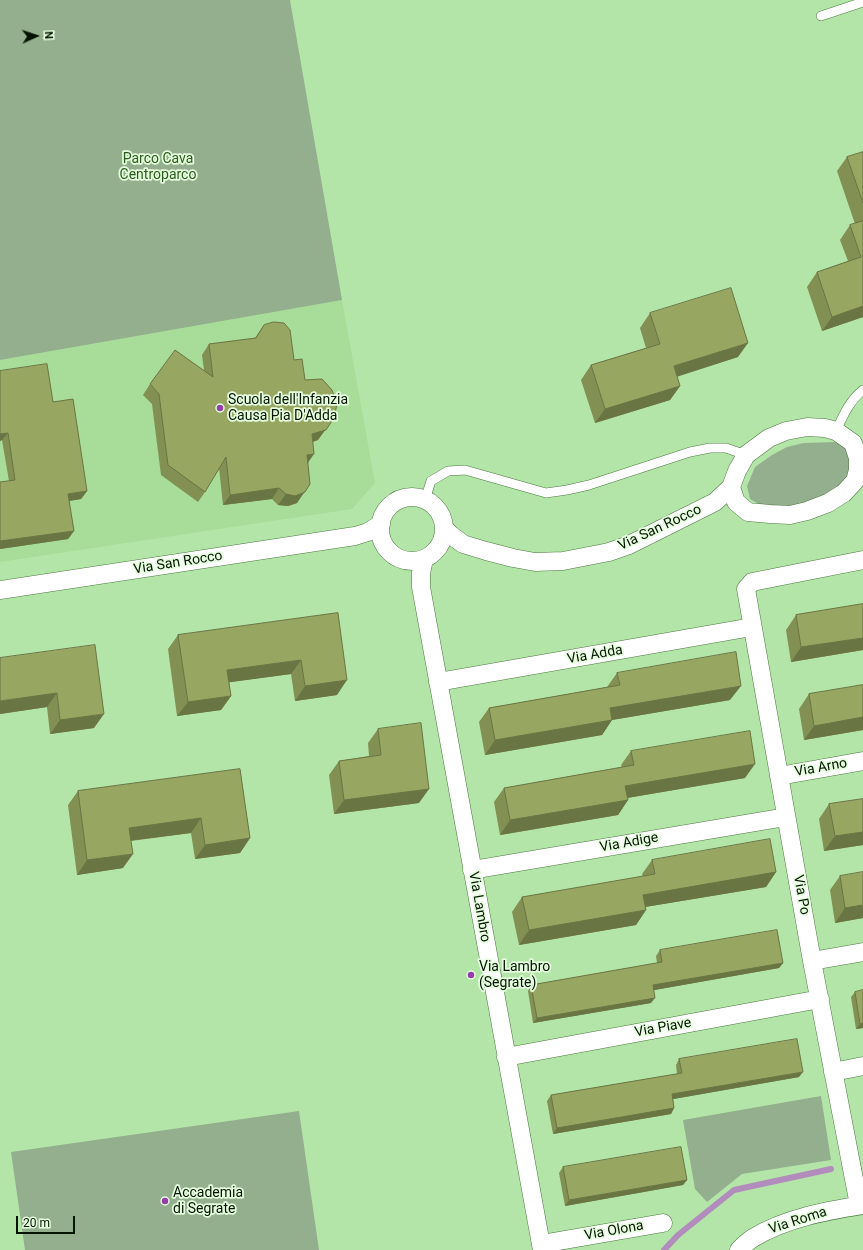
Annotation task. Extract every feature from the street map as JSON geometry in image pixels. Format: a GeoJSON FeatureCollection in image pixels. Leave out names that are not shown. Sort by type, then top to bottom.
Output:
{"type":"FeatureCollection","features":[{"type":"Feature","properties":{"kind":"street"},"geometry":{"type":"LineString","coordinates":[[807,427],[825,428],[836,431],[858,446],[859,479],[844,493],[828,503],[807,511],[790,514],[748,512],[734,494],[737,471],[746,455],[769,438],[786,431],[807,427]]}},
{"type":"Feature","properties":{"kind":"street","name":"Via San Rocco"},"geometry":{"type":"LineString","coordinates":[[430,555],[451,545],[463,544],[513,558],[535,562],[563,561],[609,552],[629,545],[734,494]]}},
{"type":"Feature","properties":{"kind":"street"},"geometry":{"type":"LineString","coordinates":[[410,497],[425,500],[437,508],[442,518],[444,528],[441,544],[430,555],[414,561],[404,560],[395,556],[387,549],[382,533],[387,510],[398,501],[410,497]]}},
{"type":"Feature","properties":{"kind":"street","name":"Via San Rocco"},"geometry":{"type":"LineString","coordinates":[[444,528],[463,544]]}},
{"type":"Feature","properties":{"kind":"street","name":"Via San Rocco"},"geometry":{"type":"LineString","coordinates":[[0,590],[355,536],[368,532],[382,533]]}},
{"type":"Feature","properties":{"kind":"street","name":"Via Lambro"},"geometry":{"type":"LineString","coordinates":[[430,555],[421,573],[421,587],[541,1247]]}},
{"type":"Feature","properties":{"kind":"street","name":"Via Lambro"},"geometry":{"type":"LineString","coordinates":[[404,560],[415,574],[421,587]]}},
{"type":"Feature","properties":{"kind":"street","name":"Via Po"},"geometry":{"type":"LineString","coordinates":[[861,1205],[833,1072],[812,961],[746,589],[752,582],[863,560]]}},
{"type":"Feature","properties":{"kind":"street","name":"Via Adda"},"geometry":{"type":"LineString","coordinates":[[438,682],[752,627]]}},
{"type":"Feature","properties":{"kind":"street","name":"Via Arno"},"geometry":{"type":"LineString","coordinates":[[779,776],[863,761]]}},
{"type":"Feature","properties":{"kind":"street","name":"Via Adige"},"geometry":{"type":"LineString","coordinates":[[472,870],[786,817]]}},
{"type":"Feature","properties":{"kind":"street"},"geometry":{"type":"LineString","coordinates":[[812,961],[863,952]]}},
{"type":"Feature","properties":{"kind":"street","name":"Via Piave"},"geometry":{"type":"LineString","coordinates":[[506,1057],[820,999]]}},
{"type":"Feature","properties":{"kind":"street"},"geometry":{"type":"LineString","coordinates":[[833,1072],[863,1066]]}},
{"type":"Feature","properties":{"kind":"street","name":"Via Roma"},"geometry":{"type":"LineString","coordinates":[[739,1250],[752,1238],[781,1224],[817,1213],[861,1205]]}},
{"type":"Feature","properties":{"kind":"street","name":"Via Olona"},"geometry":{"type":"LineString","coordinates":[[541,1247],[663,1223]]}},
{"type":"Feature","properties":{"kind":"lane"},"geometry":{"type":"LineString","coordinates":[[821,16],[863,2]]}},
{"type":"Feature","properties":{"kind":"lane"},"geometry":{"type":"LineString","coordinates":[[836,431],[844,412],[857,395],[863,390]]}},
{"type":"Feature","properties":{"kind":"lane"},"geometry":{"type":"LineString","coordinates":[[425,500],[431,481],[448,471],[466,470],[546,493],[590,486],[690,452],[710,448],[726,448],[746,455]]}},
{"type":"Feature","properties":{"kind":"shaded area","name":"Scuola dell'Infanzia Causa Pia D'Adda"},"geometry":{"type":"Polygon","coordinates":[[[342,300],[375,483],[352,509],[0,562],[0,360],[342,300]]]}},
{"type":"Feature","properties":{"kind":"green space","name":"Parco Cava Centroparco"},"geometry":{"type":"Polygon","coordinates":[[[0,0],[290,0],[342,300],[0,360],[0,0]]]}},
{"type":"Feature","properties":{"kind":"green space"},"geometry":{"type":"Polygon","coordinates":[[[835,442],[849,449],[853,475],[834,492],[797,508],[759,504],[750,499],[747,486],[755,467],[772,455],[787,447],[804,443],[835,442]]]}},
{"type":"Feature","properties":{"kind":"green space"},"geometry":{"type":"Polygon","coordinates":[[[821,1096],[831,1160],[742,1174],[707,1202],[695,1189],[683,1120],[821,1096]]]}},
{"type":"Feature","properties":{"kind":"green space","name":"Accademia di Segrate"},"geometry":{"type":"Polygon","coordinates":[[[299,1111],[319,1250],[25,1250],[11,1152],[299,1111]]]}},
{"type":"Feature","properties":{"kind":"building"},"geometry":{"type":"Polygon","coordinates":[[[863,152],[863,203],[847,157],[863,152]]]}},
{"type":"Feature","properties":{"kind":"building"},"geometry":{"type":"Polygon","coordinates":[[[863,221],[863,306],[832,317],[817,272],[861,257],[850,225],[863,221]]]}},
{"type":"Feature","properties":{"kind":"building"},"geometry":{"type":"Polygon","coordinates":[[[731,288],[748,343],[674,366],[680,386],[605,409],[591,365],[660,344],[650,313],[731,288]]]}},
{"type":"Feature","properties":{"kind":"building"},"geometry":{"type":"Polygon","coordinates":[[[274,322],[284,323],[290,330],[294,360],[302,359],[305,380],[322,379],[332,390],[337,404],[334,418],[326,430],[312,434],[314,454],[307,455],[310,484],[305,492],[295,496],[286,494],[279,488],[230,495],[226,457],[205,492],[168,465],[159,394],[150,384],[175,350],[213,377],[209,344],[256,338],[264,325],[274,322]]]}},
{"type":"Feature","properties":{"kind":"building"},"geometry":{"type":"Polygon","coordinates":[[[47,364],[53,402],[73,399],[87,491],[68,494],[74,531],[0,541],[0,482],[15,480],[8,433],[0,434],[0,371],[47,364]]]}},
{"type":"Feature","properties":{"kind":"building"},"geometry":{"type":"Polygon","coordinates":[[[863,604],[863,638],[801,647],[796,615],[863,604]]]}},
{"type":"Feature","properties":{"kind":"building"},"geometry":{"type":"Polygon","coordinates":[[[338,613],[347,680],[305,686],[301,660],[227,670],[231,696],[188,702],[178,635],[338,613]]]}},
{"type":"Feature","properties":{"kind":"building"},"geometry":{"type":"Polygon","coordinates":[[[95,645],[104,714],[60,720],[57,693],[0,701],[0,658],[95,645]]]}},
{"type":"Feature","properties":{"kind":"building"},"geometry":{"type":"Polygon","coordinates":[[[736,652],[741,686],[610,708],[612,720],[495,740],[489,708],[620,685],[617,673],[736,652]]]}},
{"type":"Feature","properties":{"kind":"building"},"geometry":{"type":"Polygon","coordinates":[[[863,685],[863,717],[814,726],[809,694],[863,685]]]}},
{"type":"Feature","properties":{"kind":"building"},"geometry":{"type":"Polygon","coordinates":[[[421,723],[429,789],[344,800],[339,761],[381,755],[378,729],[421,723]]]}},
{"type":"Feature","properties":{"kind":"building"},"geometry":{"type":"Polygon","coordinates":[[[750,731],[755,764],[625,786],[628,800],[510,820],[504,788],[634,765],[631,751],[750,731]]]}},
{"type":"Feature","properties":{"kind":"building"},"geometry":{"type":"Polygon","coordinates":[[[240,769],[250,838],[205,845],[201,818],[129,828],[133,854],[87,860],[78,791],[240,769]]]}},
{"type":"Feature","properties":{"kind":"building"},"geometry":{"type":"Polygon","coordinates":[[[863,799],[863,832],[835,836],[829,804],[863,799]]]}},
{"type":"Feature","properties":{"kind":"building"},"geometry":{"type":"Polygon","coordinates":[[[770,839],[776,872],[643,895],[646,910],[529,930],[522,897],[655,874],[652,860],[770,839]]]}},
{"type":"Feature","properties":{"kind":"building"},"geometry":{"type":"Polygon","coordinates":[[[863,872],[863,905],[845,908],[840,876],[863,872]]]}},
{"type":"Feature","properties":{"kind":"building"},"geometry":{"type":"Polygon","coordinates":[[[777,930],[783,963],[653,985],[655,998],[537,1018],[531,985],[662,962],[660,950],[777,930]]]}},
{"type":"Feature","properties":{"kind":"building"},"geometry":{"type":"Polygon","coordinates":[[[863,990],[863,1023],[860,1024],[855,992],[863,990]]]}},
{"type":"Feature","properties":{"kind":"building"},"geometry":{"type":"Polygon","coordinates":[[[797,1039],[803,1072],[672,1094],[674,1108],[557,1128],[551,1095],[682,1073],[679,1059],[797,1039]]]}},
{"type":"Feature","properties":{"kind":"building"},"geometry":{"type":"Polygon","coordinates":[[[681,1147],[687,1180],[569,1200],[563,1167],[681,1147]]]}},
{"type":"Feature","properties":{"kind":"waterway"},"geometry":{"type":"LineString","coordinates":[[664,1250],[678,1235],[734,1190],[831,1169]]}},
{"type":"Feature","properties":{"kind":"place","name":"Scuola dell'Infanzia Causa Pia D'Adda"},"geometry":{"type":"Point","coordinates":[220,408]}},
{"type":"Feature","properties":{"kind":"place","name":"Via Lambro (Segrate)"},"geometry":{"type":"Point","coordinates":[471,975]}},
{"type":"Feature","properties":{"kind":"place","name":"Accademia di Segrate"},"geometry":{"type":"Point","coordinates":[165,1201]}}]}
